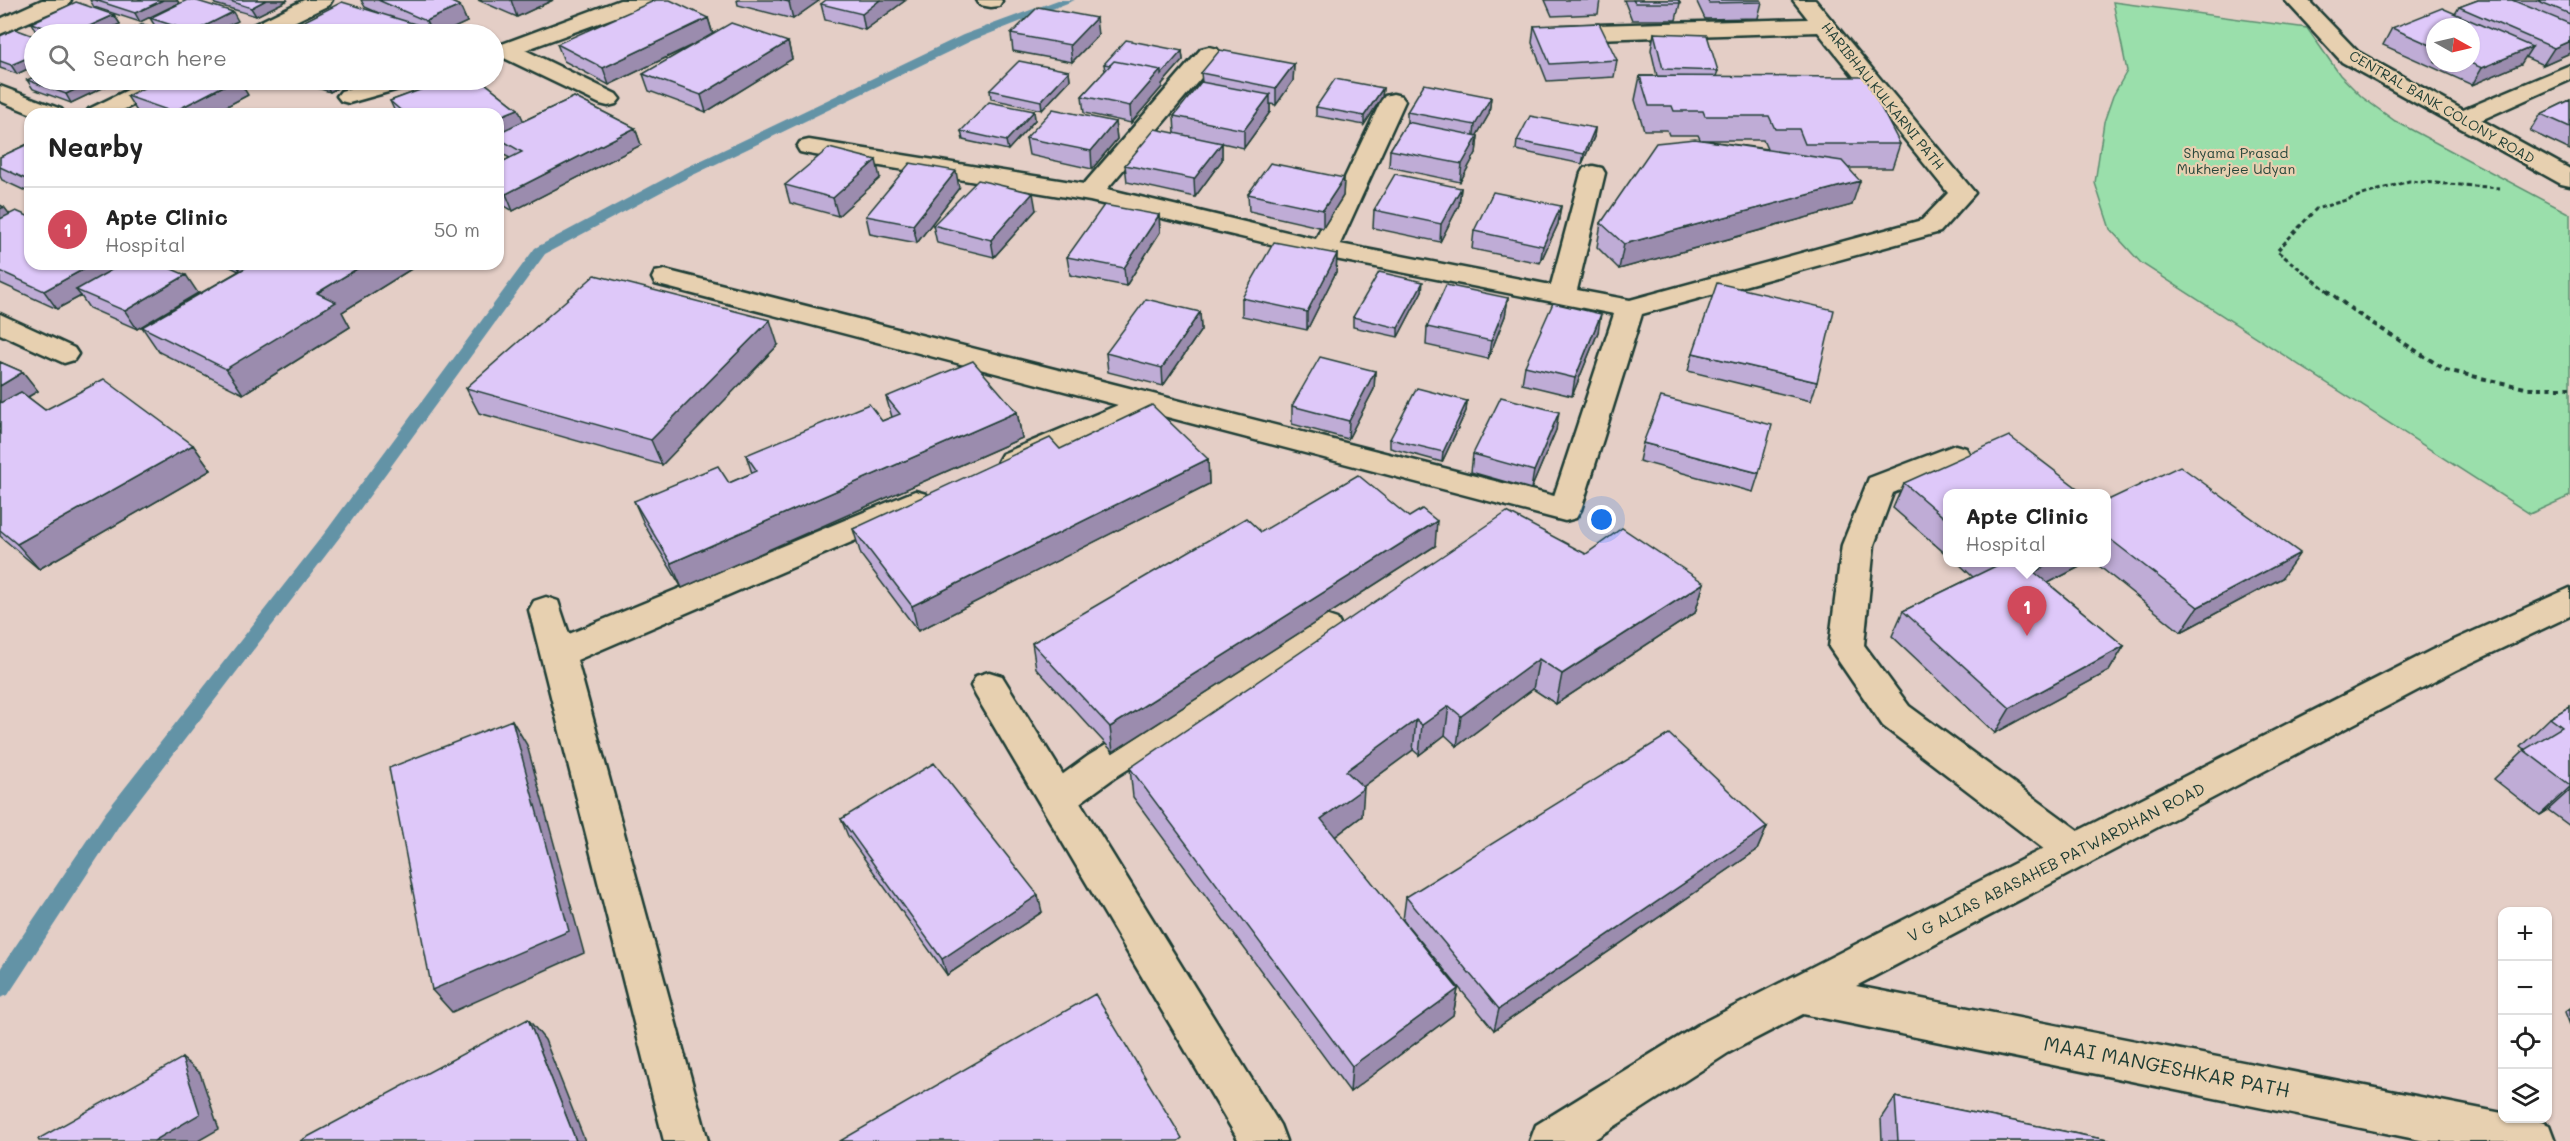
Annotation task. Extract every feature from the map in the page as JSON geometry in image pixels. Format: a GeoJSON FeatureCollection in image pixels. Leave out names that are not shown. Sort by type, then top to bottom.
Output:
{"type":"FeatureCollection","features":[{"type":"Feature","properties":{"kind":"street"},"geometry":{"type":"LineString","coordinates":[[0,27],[60,0]]}},
{"type":"Feature","properties":{"kind":"street"},"geometry":{"type":"LineString","coordinates":[[273,24],[321,0]]}},
{"type":"Feature","properties":{"kind":"street"},"geometry":{"type":"LineString","coordinates":[[504,51],[639,0]]}},
{"type":"Feature","properties":{"kind":"street","name":"HARIBHAU KULKARNI PATH"},"geometry":{"type":"LineString","coordinates":[[1630,309],[1931,226],[1962,193],[1804,0]]}},
{"type":"Feature","properties":{"kind":"street","name":"CENTRAL BANK COLONY ROAD"},"geometry":{"type":"LineString","coordinates":[[2296,0],[2350,57],[2570,179]]}},
{"type":"Feature","properties":{"kind":"street"},"geometry":{"type":"LineString","coordinates":[[1562,33],[1825,25]]}},
{"type":"Feature","properties":{"kind":"street"},"geometry":{"type":"LineString","coordinates":[[504,54],[608,99]]}},
{"type":"Feature","properties":{"kind":"street"},"geometry":{"type":"LineString","coordinates":[[1090,194],[1209,54]]}},
{"type":"Feature","properties":{"kind":"street"},"geometry":{"type":"LineString","coordinates":[[2461,120],[2570,72]]}},
{"type":"Feature","properties":{"kind":"street"},"geometry":{"type":"LineString","coordinates":[[109,108],[145,90]]}},
{"type":"Feature","properties":{"kind":"street"},"geometry":{"type":"LineString","coordinates":[[349,96],[370,90]]}},
{"type":"Feature","properties":{"kind":"street"},"geometry":{"type":"LineString","coordinates":[[0,93],[38,108]]}},
{"type":"Feature","properties":{"kind":"street"},"geometry":{"type":"LineString","coordinates":[[1325,249],[1394,101]]}},
{"type":"Feature","properties":{"kind":"street"},"geometry":{"type":"LineString","coordinates":[[665,278],[1565,510],[1630,309],[1325,249],[1090,194],[809,147]]}},
{"type":"Feature","properties":{"kind":"street"},"geometry":{"type":"LineString","coordinates":[[1562,296],[1593,173]]}},
{"type":"Feature","properties":{"kind":"street"},"geometry":{"type":"LineString","coordinates":[[0,323],[64,354]]}},
{"type":"Feature","properties":{"kind":"street"},"geometry":{"type":"LineString","coordinates":[[990,470],[1149,403]]}},
{"type":"Feature","properties":{"kind":"street"},"geometry":{"type":"LineString","coordinates":[[1955,455],[1881,486],[1858,545],[1846,647],[1896,716],[2076,851]]}},
{"type":"Feature","properties":{"kind":"street"},"geometry":{"type":"LineString","coordinates":[[558,653],[946,489]]}},
{"type":"Feature","properties":{"kind":"street","name":"V G ALIAS ABASAHEB PATWARDHAN ROAD"},"geometry":{"type":"LineString","coordinates":[[1552,1141],[1713,1039],[2444,660],[2570,601]]}},
{"type":"Feature","properties":{"kind":"street"},"geometry":{"type":"LineString","coordinates":[[546,610],[686,1141]]}},
{"type":"Feature","properties":{"kind":"street"},"geometry":{"type":"LineString","coordinates":[[1057,799],[1101,767],[1325,628]]}},
{"type":"Feature","properties":{"kind":"street"},"geometry":{"type":"LineString","coordinates":[[989,687],[1264,1141]]}},
{"type":"Feature","properties":{"kind":"street","name":"MAAI MANGESHKAR PATH"},"geometry":{"type":"LineString","coordinates":[[1800,994],[2492,1136],[2533,1141]]}},
{"type":"Feature","properties":{"kind":"path"},"geometry":{"type":"LineString","coordinates":[[2502,188],[2409,181],[2316,209],[2277,251],[2355,312],[2446,370],[2524,388],[2570,388]]}},
{"type":"Feature","properties":{"kind":"green space","name":"Shyama Prasad Mukherjee Udyan"},"geometry":{"type":"Polygon","coordinates":[[[2113,2],[2307,28],[2340,75],[2362,97],[2395,121],[2570,214],[2570,496],[2530,514],[2141,263],[2110,229],[2095,183],[2104,122],[2113,96],[2127,71],[2113,2]]]}},
{"type":"Feature","properties":{"kind":"building"},"geometry":{"type":"Polygon","coordinates":[[[95,0],[163,0],[135,13],[95,0]]]}},
{"type":"Feature","properties":{"kind":"building"},"geometry":{"type":"Polygon","coordinates":[[[187,0],[233,12],[209,24],[168,24],[150,18],[187,0]]]}},
{"type":"Feature","properties":{"kind":"building"},"geometry":{"type":"Polygon","coordinates":[[[227,0],[266,0],[251,8],[227,0]]]}},
{"type":"Feature","properties":{"kind":"building"},"geometry":{"type":"Polygon","coordinates":[[[378,0],[447,0],[460,6],[426,21],[378,0]]]}},
{"type":"Feature","properties":{"kind":"building"},"geometry":{"type":"Polygon","coordinates":[[[656,0],[670,0],[708,18],[603,68],[557,44],[656,0]]]}},
{"type":"Feature","properties":{"kind":"building"},"geometry":{"type":"Polygon","coordinates":[[[826,0],[880,0],[862,14],[821,4],[826,0]]]}},
{"type":"Feature","properties":{"kind":"building"},"geometry":{"type":"Polygon","coordinates":[[[1633,0],[1678,0],[1680,3],[1635,3],[1633,0]]]}},
{"type":"Feature","properties":{"kind":"building"},"geometry":{"type":"Polygon","coordinates":[[[1707,0],[1761,0],[1762,2],[1709,3],[1707,0]]]}},
{"type":"Feature","properties":{"kind":"building"},"geometry":{"type":"Polygon","coordinates":[[[2478,0],[2512,0],[2570,24],[2570,41],[2554,48],[2459,7],[2478,0]]]}},
{"type":"Feature","properties":{"kind":"building"},"geometry":{"type":"Polygon","coordinates":[[[2536,0],[2570,0],[2570,14],[2536,0]]]}},
{"type":"Feature","properties":{"kind":"building"},"geometry":{"type":"Polygon","coordinates":[[[76,2],[114,15],[94,24],[31,23],[76,2]]]}},
{"type":"Feature","properties":{"kind":"building"},"geometry":{"type":"Polygon","coordinates":[[[342,2],[415,24],[299,24],[342,2]]]}},
{"type":"Feature","properties":{"kind":"building"},"geometry":{"type":"Polygon","coordinates":[[[1038,7],[1096,18],[1070,45],[1011,34],[1038,7]]]}},
{"type":"Feature","properties":{"kind":"building"},"geometry":{"type":"Polygon","coordinates":[[[2442,8],[2465,18],[2426,18],[2426,43],[2392,28],[2442,8]]]}},
{"type":"Feature","properties":{"kind":"building"},"geometry":{"type":"Polygon","coordinates":[[[731,23],[788,42],[701,95],[643,74],[731,23]]]}},
{"type":"Feature","properties":{"kind":"building"},"geometry":{"type":"Polygon","coordinates":[[[1599,23],[1617,60],[1550,64],[1534,26],[1599,23]]]}},
{"type":"Feature","properties":{"kind":"building"},"geometry":{"type":"Polygon","coordinates":[[[2480,24],[2532,47],[2480,67],[2480,24]]]}},
{"type":"Feature","properties":{"kind":"building"},"geometry":{"type":"Polygon","coordinates":[[[15,29],[24,32],[24,59],[11,65],[0,61],[0,36],[15,29]]]}},
{"type":"Feature","properties":{"kind":"building"},"geometry":{"type":"Polygon","coordinates":[[[1654,33],[1707,35],[1718,71],[1663,69],[1654,33]]]}},
{"type":"Feature","properties":{"kind":"building"},"geometry":{"type":"Polygon","coordinates":[[[1126,40],[1182,51],[1161,75],[1161,70],[1114,61],[1110,65],[1104,64],[1126,40]]]}},
{"type":"Feature","properties":{"kind":"building"},"geometry":{"type":"Polygon","coordinates":[[[1220,50],[1294,64],[1276,88],[1201,73],[1220,50]]]}},
{"type":"Feature","properties":{"kind":"building"},"geometry":{"type":"Polygon","coordinates":[[[1019,61],[1069,71],[1041,101],[990,90],[1019,61]]]}},
{"type":"Feature","properties":{"kind":"building"},"geometry":{"type":"Polygon","coordinates":[[[1114,61],[1161,70],[1130,106],[1082,96],[1114,61]]]}},
{"type":"Feature","properties":{"kind":"building"},"geometry":{"type":"Polygon","coordinates":[[[1640,76],[1865,77],[1900,144],[1805,144],[1799,129],[1775,129],[1769,116],[1705,116],[1703,111],[1674,111],[1672,106],[1649,106],[1640,76]]]}},
{"type":"Feature","properties":{"kind":"building"},"geometry":{"type":"Polygon","coordinates":[[[1335,79],[1383,88],[1364,116],[1316,107],[1335,79]]]}},
{"type":"Feature","properties":{"kind":"building"},"geometry":{"type":"Polygon","coordinates":[[[1201,82],[1270,95],[1244,130],[1174,116],[1201,82]]]}},
{"type":"Feature","properties":{"kind":"building"},"geometry":{"type":"Polygon","coordinates":[[[1424,84],[1491,97],[1475,125],[1407,112],[1424,84]]]}},
{"type":"Feature","properties":{"kind":"building"},"geometry":{"type":"Polygon","coordinates":[[[55,90],[74,90],[66,94],[55,90]]]}},
{"type":"Feature","properties":{"kind":"building"},"geometry":{"type":"Polygon","coordinates":[[[139,90],[216,90],[181,108],[162,108],[127,96],[139,90]]]}},
{"type":"Feature","properties":{"kind":"building"},"geometry":{"type":"Polygon","coordinates":[[[420,90],[494,90],[518,109],[504,115],[504,108],[398,108],[390,101],[420,90]]]}},
{"type":"Feature","properties":{"kind":"building"},"geometry":{"type":"Polygon","coordinates":[[[574,97],[635,128],[506,194],[504,193],[504,161],[522,152],[504,142],[504,130],[574,97]]]}},
{"type":"Feature","properties":{"kind":"building"},"geometry":{"type":"Polygon","coordinates":[[[2570,100],[2570,127],[2541,114],[2570,100]]]}},
{"type":"Feature","properties":{"kind":"building"},"geometry":{"type":"Polygon","coordinates":[[[989,102],[1034,111],[1006,141],[961,131],[989,102]]]}},
{"type":"Feature","properties":{"kind":"building"},"geometry":{"type":"Polygon","coordinates":[[[1053,109],[1115,122],[1091,151],[1026,138],[1053,109]]]}},
{"type":"Feature","properties":{"kind":"building"},"geometry":{"type":"Polygon","coordinates":[[[1530,116],[1595,128],[1584,154],[1517,141],[1530,116]]]}},
{"type":"Feature","properties":{"kind":"building"},"geometry":{"type":"Polygon","coordinates":[[[1407,122],[1478,136],[1462,164],[1390,150],[1407,122]]]}},
{"type":"Feature","properties":{"kind":"building"},"geometry":{"type":"Polygon","coordinates":[[[1155,129],[1222,143],[1194,179],[1125,165],[1155,129]]]}},
{"type":"Feature","properties":{"kind":"building"},"geometry":{"type":"Polygon","coordinates":[[[1695,139],[1842,161],[1860,181],[1624,244],[1601,223],[1656,143],[1695,139]]]}},
{"type":"Feature","properties":{"kind":"building"},"geometry":{"type":"Polygon","coordinates":[[[24,146],[24,178],[0,167],[0,157],[24,146]]]}},
{"type":"Feature","properties":{"kind":"building"},"geometry":{"type":"Polygon","coordinates":[[[829,148],[876,160],[833,198],[785,185],[829,148]]]}},
{"type":"Feature","properties":{"kind":"building"},"geometry":{"type":"Polygon","coordinates":[[[910,163],[956,171],[913,225],[866,216],[910,163]]]}},
{"type":"Feature","properties":{"kind":"building"},"geometry":{"type":"Polygon","coordinates":[[[1270,163],[1344,178],[1323,210],[1248,194],[1270,163]]]}},
{"type":"Feature","properties":{"kind":"building"},"geometry":{"type":"Polygon","coordinates":[[[1395,174],[1461,188],[1441,224],[1374,210],[1395,174]]]}},
{"type":"Feature","properties":{"kind":"building"},"geometry":{"type":"Polygon","coordinates":[[[978,180],[1033,193],[991,240],[933,225],[978,180]]]}},
{"type":"Feature","properties":{"kind":"building"},"geometry":{"type":"Polygon","coordinates":[[[1493,192],[1561,206],[1543,246],[1474,231],[1493,192]]]}},
{"type":"Feature","properties":{"kind":"building"},"geometry":{"type":"Polygon","coordinates":[[[1104,205],[1159,215],[1124,268],[1067,257],[1104,205]]]}},
{"type":"Feature","properties":{"kind":"building"},"geometry":{"type":"Polygon","coordinates":[[[16,211],[24,214],[24,270],[82,270],[44,291],[0,271],[0,219],[16,211]]]}},
{"type":"Feature","properties":{"kind":"building"},"geometry":{"type":"Polygon","coordinates":[[[1274,242],[1337,254],[1307,312],[1242,298],[1274,242]]]}},
{"type":"Feature","properties":{"kind":"building"},"geometry":{"type":"Polygon","coordinates":[[[111,270],[174,270],[186,275],[125,311],[76,290],[111,270]]]}},
{"type":"Feature","properties":{"kind":"building"},"geometry":{"type":"Polygon","coordinates":[[[242,270],[355,270],[317,293],[336,302],[226,369],[142,327],[242,270]]]}},
{"type":"Feature","properties":{"kind":"building"},"geometry":{"type":"Polygon","coordinates":[[[1379,272],[1423,282],[1398,328],[1353,317],[1379,272]]]}},
{"type":"Feature","properties":{"kind":"building"},"geometry":{"type":"Polygon","coordinates":[[[595,275],[770,320],[651,440],[466,388],[595,275]]]}},
{"type":"Feature","properties":{"kind":"building"},"geometry":{"type":"Polygon","coordinates":[[[1717,283],[1834,310],[1817,382],[1693,353],[1717,283]]]}},
{"type":"Feature","properties":{"kind":"building"},"geometry":{"type":"Polygon","coordinates":[[[1446,285],[1508,298],[1491,341],[1427,327],[1446,285]]]}},
{"type":"Feature","properties":{"kind":"building"},"geometry":{"type":"Polygon","coordinates":[[[1146,299],[1200,312],[1162,368],[1106,353],[1146,299]]]}},
{"type":"Feature","properties":{"kind":"building"},"geometry":{"type":"Polygon","coordinates":[[[1553,303],[1601,314],[1575,378],[1525,366],[1553,303]]]}},
{"type":"Feature","properties":{"kind":"building"},"geometry":{"type":"Polygon","coordinates":[[[1320,357],[1375,371],[1349,421],[1292,406],[1320,357]]]}},
{"type":"Feature","properties":{"kind":"building"},"geometry":{"type":"Polygon","coordinates":[[[973,361],[1017,412],[671,563],[634,501],[718,466],[729,483],[757,471],[746,455],[869,404],[882,421],[900,414],[886,397],[973,361]]]}},
{"type":"Feature","properties":{"kind":"building"},"geometry":{"type":"Polygon","coordinates":[[[0,362],[23,372],[0,386],[0,362]]]}},
{"type":"Feature","properties":{"kind":"building"},"geometry":{"type":"Polygon","coordinates":[[[104,379],[193,445],[17,544],[0,530],[0,403],[21,392],[45,410],[104,379]]]}},
{"type":"Feature","properties":{"kind":"building"},"geometry":{"type":"Polygon","coordinates":[[[1417,388],[1467,401],[1443,452],[1390,439],[1417,388]]]}},
{"type":"Feature","properties":{"kind":"building"},"geometry":{"type":"Polygon","coordinates":[[[1501,397],[1559,412],[1534,471],[1473,454],[1501,397]]]}},
{"type":"Feature","properties":{"kind":"building"},"geometry":{"type":"Polygon","coordinates":[[[1661,397],[1772,425],[1759,473],[1643,443],[1661,397]]]}},
{"type":"Feature","properties":{"kind":"building"},"geometry":{"type":"Polygon","coordinates":[[[1152,405],[1208,459],[912,606],[853,529],[1050,438],[1060,449],[1152,405]]]}},
{"type":"Feature","properties":{"kind":"building"},"geometry":{"type":"Polygon","coordinates":[[[2009,436],[2078,489],[1943,489],[1943,517],[1904,483],[2009,436]]]}},
{"type":"Feature","properties":{"kind":"building"},"geometry":{"type":"Polygon","coordinates":[[[2180,466],[2300,553],[2198,607],[2111,540],[2111,499],[2180,466]]]}},
{"type":"Feature","properties":{"kind":"building"},"geometry":{"type":"Polygon","coordinates":[[[1358,475],[1409,517],[1422,509],[1437,521],[1110,727],[1032,643],[1246,518],[1261,532],[1358,475]]]}},
{"type":"Feature","properties":{"kind":"building"},"geometry":{"type":"Polygon","coordinates":[[[1507,512],[1586,554],[1622,528],[1704,583],[1562,674],[1539,659],[1461,716],[1449,706],[1422,725],[1416,720],[1346,771],[1364,788],[1321,819],[1458,989],[1352,1066],[1130,768],[1507,512]]]}},
{"type":"Feature","properties":{"kind":"building"},"geometry":{"type":"Polygon","coordinates":[[[1994,567],[2044,567],[2034,572],[2124,646],[2010,708],[1903,611],[1994,567]]]}},
{"type":"Feature","properties":{"kind":"building"},"geometry":{"type":"Polygon","coordinates":[[[2570,706],[2570,785],[2524,750],[2562,727],[2550,718],[2570,706]]]}},
{"type":"Feature","properties":{"kind":"building"},"geometry":{"type":"Polygon","coordinates":[[[512,720],[569,931],[432,990],[389,768],[512,720]]]}},
{"type":"Feature","properties":{"kind":"building"},"geometry":{"type":"Polygon","coordinates":[[[1669,734],[1767,827],[1499,1009],[1406,897],[1669,734]]]}},
{"type":"Feature","properties":{"kind":"building"},"geometry":{"type":"Polygon","coordinates":[[[934,763],[1038,895],[942,959],[841,819],[934,763]]]}},
{"type":"Feature","properties":{"kind":"building"},"geometry":{"type":"Polygon","coordinates":[[[1095,994],[1182,1138],[1178,1141],[840,1141],[1095,994]]]}},
{"type":"Feature","properties":{"kind":"building"},"geometry":{"type":"Polygon","coordinates":[[[528,1019],[576,1141],[300,1141],[528,1019]]]}},
{"type":"Feature","properties":{"kind":"building"},"geometry":{"type":"Polygon","coordinates":[[[182,1058],[200,1114],[154,1141],[39,1141],[38,1139],[182,1058]]]}},
{"type":"Feature","properties":{"kind":"building"},"geometry":{"type":"Polygon","coordinates":[[[1895,1097],[2112,1141],[1898,1141],[1895,1097]]]}},
{"type":"Feature","properties":{"kind":"waterway"},"geometry":{"type":"LineString","coordinates":[[0,988],[113,818],[333,534],[540,251],[686,173],[967,38],[1069,0]]}},
{"type":"Feature","properties":{"kind":"place","name":"Apte Clinic"},"geometry":{"type":"Point","coordinates":[2027,636]}}]}
